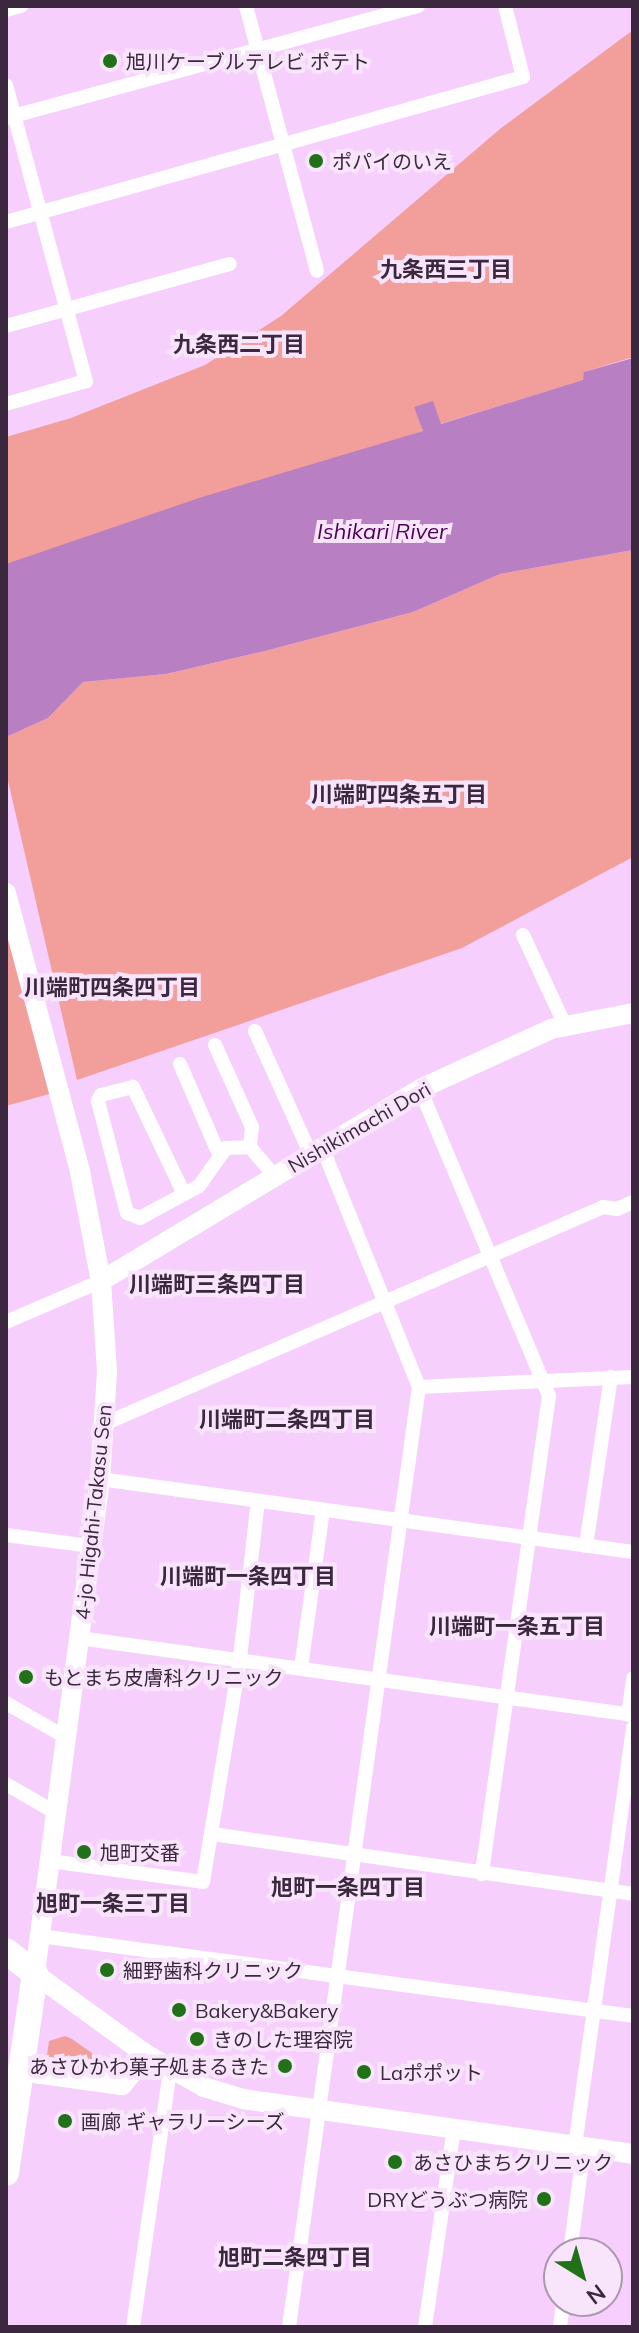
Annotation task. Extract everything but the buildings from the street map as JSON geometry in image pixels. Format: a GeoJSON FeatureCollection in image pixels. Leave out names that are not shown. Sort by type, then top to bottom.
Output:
{"type":"FeatureCollection","features":[{"type":"Feature","properties":{"kind":"highway"},"geometry":{"type":"LineString","coordinates":[[6,1951],[35,1974],[13,2069],[6,2173]]}},
{"type":"Feature","properties":{"kind":"street"},"geometry":{"type":"LineString","coordinates":[[6,10],[21,6]]}},
{"type":"Feature","properties":{"kind":"street"},"geometry":{"type":"LineString","coordinates":[[246,6],[317,271]]}},
{"type":"Feature","properties":{"kind":"street"},"geometry":{"type":"LineString","coordinates":[[10,117],[418,6]]}},
{"type":"Feature","properties":{"kind":"street"},"geometry":{"type":"LineString","coordinates":[[6,222],[523,77],[505,6]]}},
{"type":"Feature","properties":{"kind":"street"},"geometry":{"type":"LineString","coordinates":[[6,85],[10,117],[41,212],[86,381],[6,404]]}},
{"type":"Feature","properties":{"kind":"street"},"geometry":{"type":"LineString","coordinates":[[6,326],[230,264]]}},
{"type":"Feature","properties":{"kind":"street","name":"4-jo Higahi-Takasu Sen"},"geometry":{"type":"LineString","coordinates":[[6,893],[51,1053],[101,1281],[107,1372],[100,1479],[35,1974]]}},
{"type":"Feature","properties":{"kind":"street"},"geometry":{"type":"LineString","coordinates":[[523,935],[565,1025]]}},
{"type":"Feature","properties":{"kind":"street","name":"Nishikimachi Dori"},"geometry":{"type":"LineString","coordinates":[[101,1281],[420,1089],[565,1025],[633,1013]]}},
{"type":"Feature","properties":{"kind":"street"},"geometry":{"type":"LineString","coordinates":[[255,1031],[316,1151],[386,1303],[419,1387],[289,2327]]}},
{"type":"Feature","properties":{"kind":"street"},"geometry":{"type":"LineString","coordinates":[[215,1045],[252,1127],[250,1147],[274,1176]]}},
{"type":"Feature","properties":{"kind":"street"},"geometry":{"type":"LineString","coordinates":[[180,1064],[218,1152]]}},
{"type":"Feature","properties":{"kind":"street"},"geometry":{"type":"LineString","coordinates":[[184,1194],[133,1087],[101,1095],[98,1101],[127,1213],[140,1218],[199,1186],[218,1152]]}},
{"type":"Feature","properties":{"kind":"street"},"geometry":{"type":"LineString","coordinates":[[420,1089],[545,1379],[549,1396],[482,1874]]}},
{"type":"Feature","properties":{"kind":"street"},"geometry":{"type":"LineString","coordinates":[[218,1152],[250,1147]]}},
{"type":"Feature","properties":{"kind":"street"},"geometry":{"type":"LineString","coordinates":[[104,1424],[493,1258],[603,1207],[617,1209],[633,1202]]}},
{"type":"Feature","properties":{"kind":"street"},"geometry":{"type":"LineString","coordinates":[[6,1322],[101,1281]]}},
{"type":"Feature","properties":{"kind":"street"},"geometry":{"type":"LineString","coordinates":[[586,1546],[611,1377]]}},
{"type":"Feature","properties":{"kind":"street"},"geometry":{"type":"LineString","coordinates":[[419,1387],[633,1377]]}},
{"type":"Feature","properties":{"kind":"street"},"geometry":{"type":"LineString","coordinates":[[100,1479],[633,1552]]}},
{"type":"Feature","properties":{"kind":"street"},"geometry":{"type":"LineString","coordinates":[[50,1861],[203,1882],[240,1658],[258,1501]]}},
{"type":"Feature","properties":{"kind":"street"},"geometry":{"type":"LineString","coordinates":[[301,1668],[323,1510]]}},
{"type":"Feature","properties":{"kind":"street"},"geometry":{"type":"LineString","coordinates":[[6,1535],[91,1546]]}},
{"type":"Feature","properties":{"kind":"street"},"geometry":{"type":"LineString","coordinates":[[79,1638],[507,1696],[631,1719]]}},
{"type":"Feature","properties":{"kind":"street"},"geometry":{"type":"LineString","coordinates":[[571,2237],[593,2010],[631,1719],[633,1678]]}},
{"type":"Feature","properties":{"kind":"street"},"geometry":{"type":"LineString","coordinates":[[6,1703],[67,1738]]}},
{"type":"Feature","properties":{"kind":"street"},"geometry":{"type":"LineString","coordinates":[[6,1784],[56,1813]]}},
{"type":"Feature","properties":{"kind":"street"},"geometry":{"type":"LineString","coordinates":[[212,1834],[633,1894]]}},
{"type":"Feature","properties":{"kind":"street"},"geometry":{"type":"LineString","coordinates":[[40,1936],[633,2016]]}},
{"type":"Feature","properties":{"kind":"street"},"geometry":{"type":"LineString","coordinates":[[35,1974],[170,2070],[243,2099],[633,2154]]}},
{"type":"Feature","properties":{"kind":"street"},"geometry":{"type":"LineString","coordinates":[[13,2069],[122,2085],[147,2055]]}},
{"type":"Feature","properties":{"kind":"street"},"geometry":{"type":"LineString","coordinates":[[133,2327],[170,2070]]}},
{"type":"Feature","properties":{"kind":"street"},"geometry":{"type":"LineString","coordinates":[[425,2327],[454,2129]]}},
{"type":"Feature","properties":{"kind":"shaded area"},"geometry":{"type":"Polygon","coordinates":[[[633,30],[633,357],[584,372],[584,380],[440,424],[415,406],[423,431],[6,566],[6,437],[71,418],[205,365],[281,316],[500,129],[633,30]]]}},
{"type":"Feature","properties":{"kind":"shaded area"},"geometry":{"type":"Polygon","coordinates":[[[633,550],[633,857],[462,948],[77,1080],[6,772],[6,737],[48,718],[83,682],[166,674],[265,651],[413,612],[500,574],[633,550]]]}},
{"type":"Feature","properties":{"kind":"shaded area"},"geometry":{"type":"Polygon","coordinates":[[[6,895],[60,1091],[6,1106],[6,895]]]}},
{"type":"Feature","properties":{"kind":"shaded area"},"geometry":{"type":"Polygon","coordinates":[[[65,2036],[120,2073],[46,2062],[49,2041],[65,2036]]]}},
{"type":"Feature","properties":{"kind":"water","name":"Ishikari River"},"geometry":{"type":"Polygon","coordinates":[[[633,358],[633,550],[500,574],[413,612],[265,651],[166,674],[83,682],[48,718],[6,737],[6,564],[202,497],[423,431],[414,407],[433,401],[441,424],[583,380],[584,372],[633,358]]]}},
{"type":"Feature","properties":{"kind":"place","name":"旭川ケーブルテレビ ポテト"},"geometry":{"type":"Point","coordinates":[110,61]}},
{"type":"Feature","properties":{"kind":"place","name":"ポパイのいえ"},"geometry":{"type":"Point","coordinates":[316,161]}},
{"type":"Feature","properties":{"kind":"place","name":"もとまち皮膚科クリニック"},"geometry":{"type":"Point","coordinates":[26,1677]}},
{"type":"Feature","properties":{"kind":"place","name":"旭町交番"},"geometry":{"type":"Point","coordinates":[84,1852]}},
{"type":"Feature","properties":{"kind":"place","name":"細野歯科クリニック"},"geometry":{"type":"Point","coordinates":[107,1970]}},
{"type":"Feature","properties":{"kind":"place","name":"Bakery&Bakery"},"geometry":{"type":"Point","coordinates":[179,2010]}},
{"type":"Feature","properties":{"kind":"place","name":"きのした理容院"},"geometry":{"type":"Point","coordinates":[197,2039]}},
{"type":"Feature","properties":{"kind":"place","name":"あさひかわ菓子処まるきた"},"geometry":{"type":"Point","coordinates":[285,2066]}},
{"type":"Feature","properties":{"kind":"place","name":"Laポポット"},"geometry":{"type":"Point","coordinates":[364,2072]}},
{"type":"Feature","properties":{"kind":"place","name":"画廊 ギャラリーシーズ"},"geometry":{"type":"Point","coordinates":[65,2121]}},
{"type":"Feature","properties":{"kind":"place","name":"あさひまちクリニック"},"geometry":{"type":"Point","coordinates":[395,2162]}},
{"type":"Feature","properties":{"kind":"place","name":"DRYどうぶつ病院"},"geometry":{"type":"Point","coordinates":[544,2199]}},
{"type":"Feature","properties":{"kind":"district","name":"九条西三丁目"},"geometry":{"type":"Point","coordinates":[446,270]}},
{"type":"Feature","properties":{"kind":"district","name":"九条西二丁目"},"geometry":{"type":"Point","coordinates":[239,345]}},
{"type":"Feature","properties":{"kind":"district","name":"川端町四条五丁目"},"geometry":{"type":"Point","coordinates":[399,795]}},
{"type":"Feature","properties":{"kind":"district","name":"川端町四条四丁目"},"geometry":{"type":"Point","coordinates":[112,988]}},
{"type":"Feature","properties":{"kind":"district","name":"川端町三条四丁目"},"geometry":{"type":"Point","coordinates":[217,1285]}},
{"type":"Feature","properties":{"kind":"district","name":"川端町二条四丁目"},"geometry":{"type":"Point","coordinates":[287,1420]}},
{"type":"Feature","properties":{"kind":"district","name":"川端町一条四丁目"},"geometry":{"type":"Point","coordinates":[248,1577]}},
{"type":"Feature","properties":{"kind":"district","name":"川端町一条五丁目"},"geometry":{"type":"Point","coordinates":[517,1627]}},
{"type":"Feature","properties":{"kind":"district","name":"旭町一条四丁目"},"geometry":{"type":"Point","coordinates":[348,1888]}},
{"type":"Feature","properties":{"kind":"district","name":"旭町一条三丁目"},"geometry":{"type":"Point","coordinates":[113,1904]}},
{"type":"Feature","properties":{"kind":"district","name":"旭町二条四丁目"},"geometry":{"type":"Point","coordinates":[295,2258]}}]}
